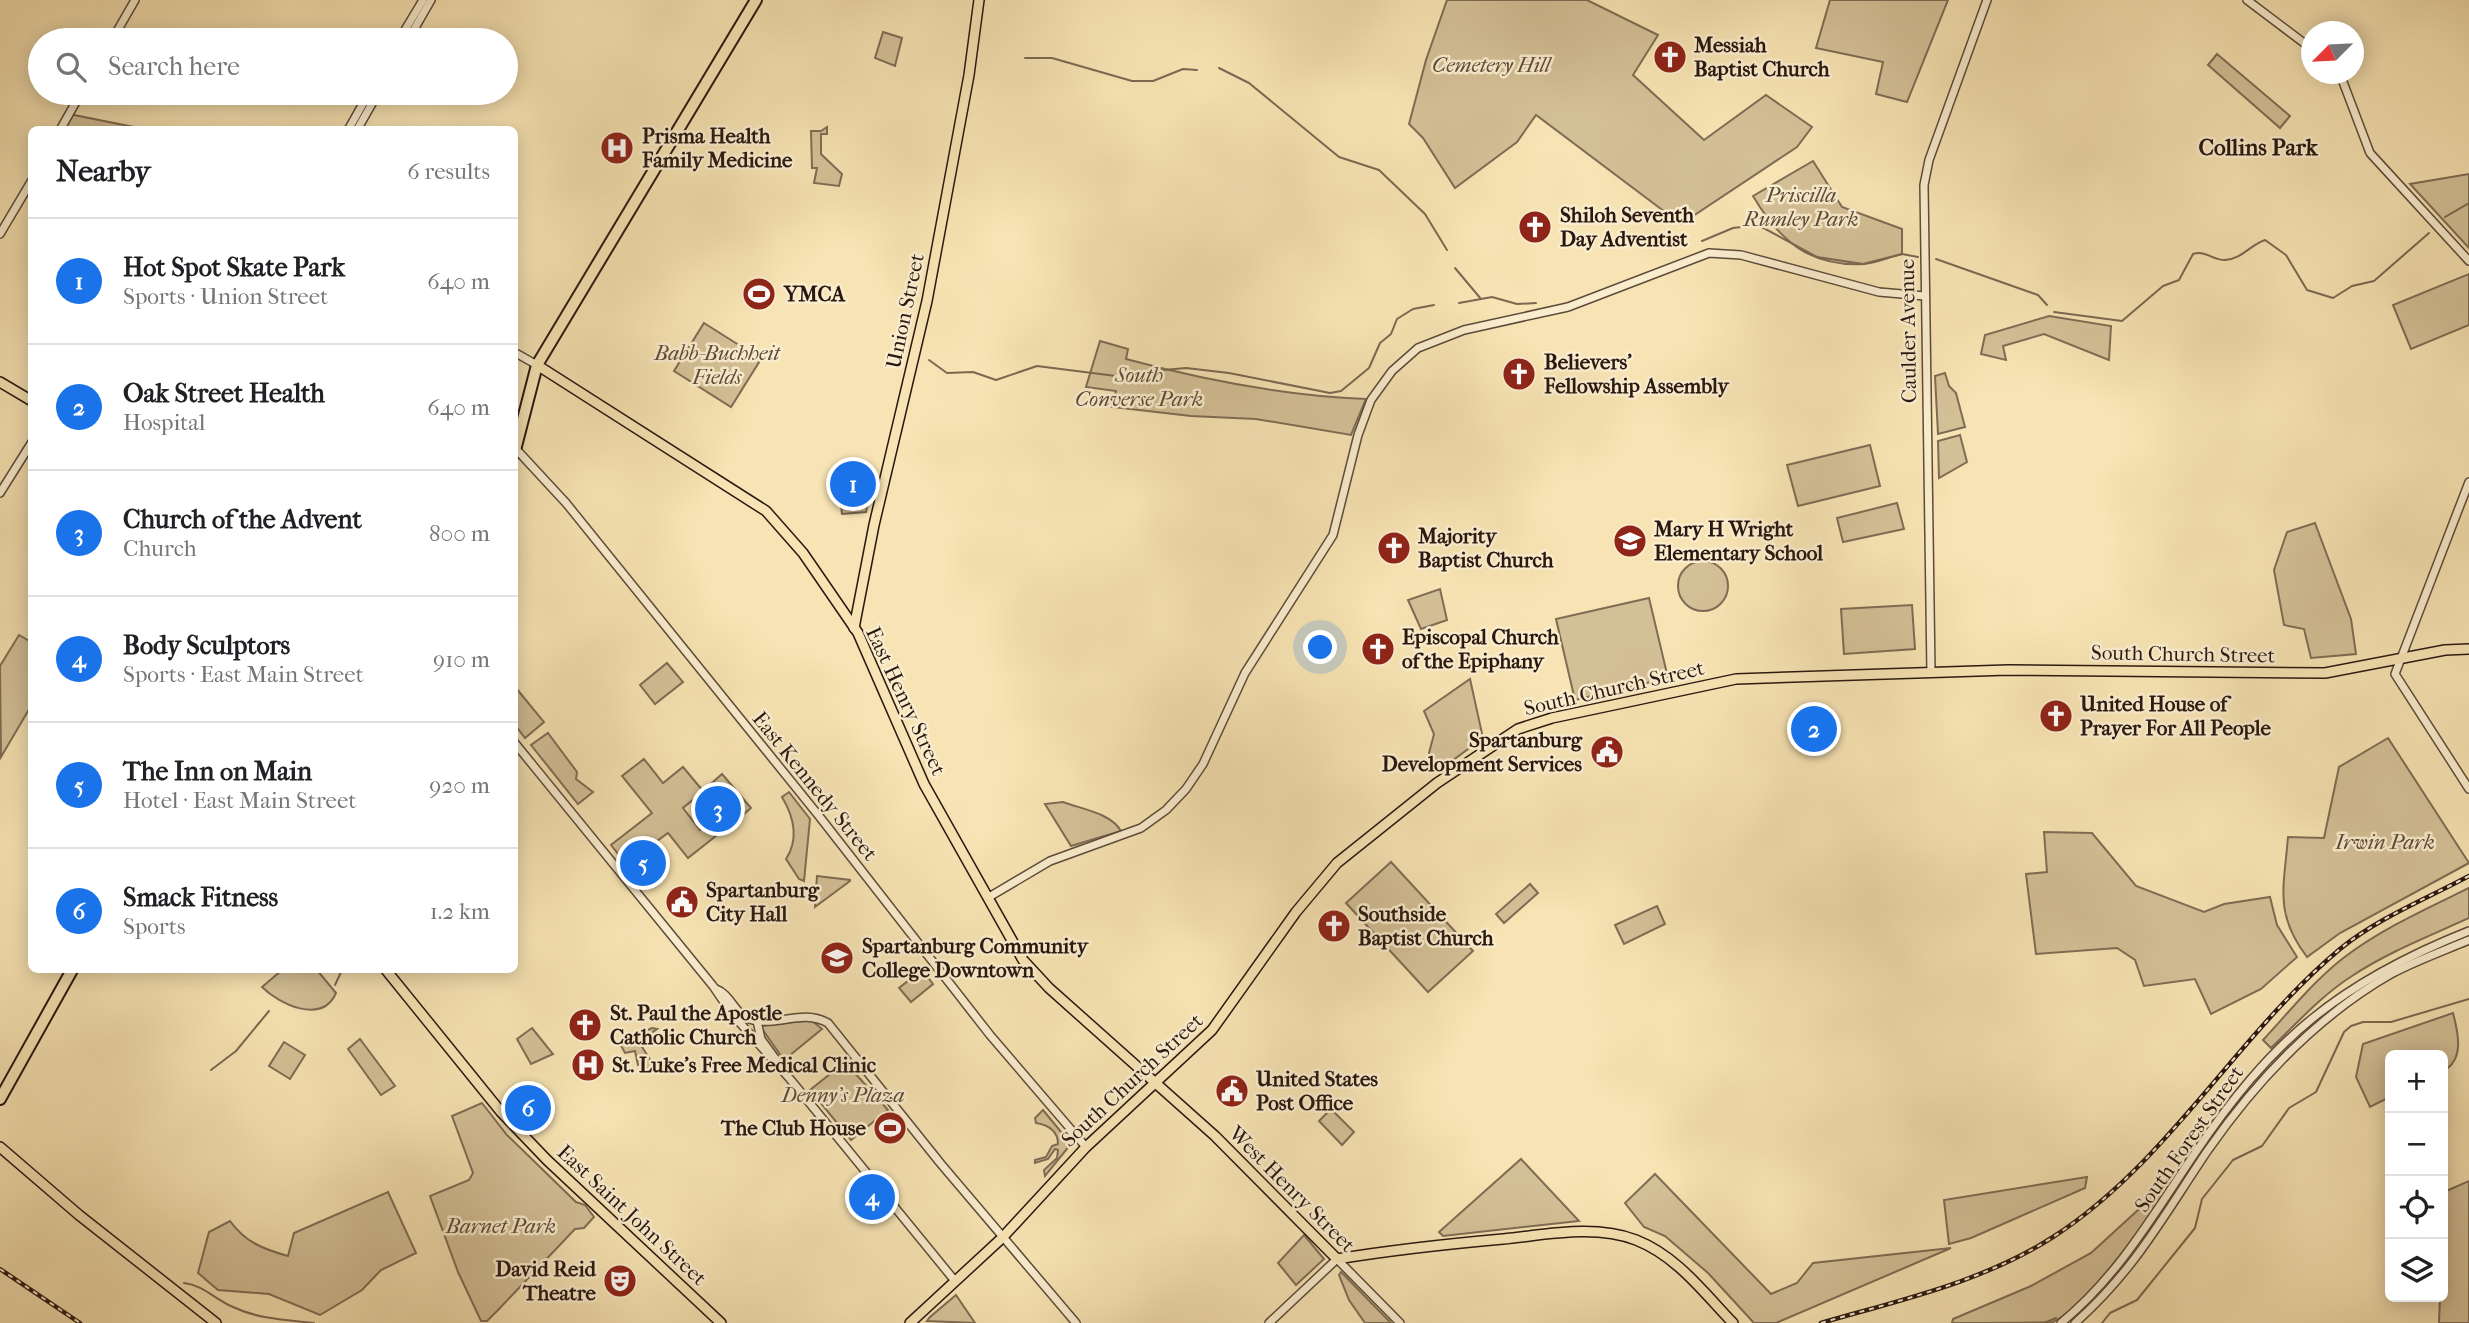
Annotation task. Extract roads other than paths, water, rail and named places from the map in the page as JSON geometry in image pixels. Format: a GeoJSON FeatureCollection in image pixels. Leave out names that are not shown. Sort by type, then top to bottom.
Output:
{"type":"FeatureCollection","features":[{"type":"Feature","properties":{"kind":"highway"},"geometry":{"type":"LineString","coordinates":[[518,439],[537,365],[756,0]]}},
{"type":"Feature","properties":{"kind":"highway"},"geometry":{"type":"LineString","coordinates":[[0,1099],[70,973]]}},
{"type":"Feature","properties":{"kind":"main road","name":"Union Street"},"geometry":{"type":"LineString","coordinates":[[854,628],[874,525],[926,300],[969,75],[979,0]]}},
{"type":"Feature","properties":{"kind":"main road","name":"East Henry Street"},"geometry":{"type":"LineString","coordinates":[[537,365],[766,511],[791,536],[854,628],[874,667],[922,780],[1018,952],[1036,975],[1156,1082]]}},
{"type":"Feature","properties":{"kind":"main road"},"geometry":{"type":"LineString","coordinates":[[0,382],[28,399]]}},
{"type":"Feature","properties":{"kind":"main road","name":"South Church Street"},"geometry":{"type":"LineString","coordinates":[[910,1323],[1002,1238],[1086,1147],[1212,1030],[1296,912],[1337,863],[1437,783],[1509,733],[1552,718],[1723,681],[2092,670],[2325,673],[2445,650],[2469,649]]}},
{"type":"Feature","properties":{"kind":"main road","name":"East Saint John Street"},"geometry":{"type":"LineString","coordinates":[[388,973],[512,1124],[721,1323]]}},
{"type":"Feature","properties":{"kind":"main road","name":"West Henry Street"},"geometry":{"type":"LineString","coordinates":[[1156,1082],[1337,1259]]}},
{"type":"Feature","properties":{"kind":"main road"},"geometry":{"type":"LineString","coordinates":[[1,1149],[216,1323]]}},
{"type":"Feature","properties":{"kind":"main road"},"geometry":{"type":"LineString","coordinates":[[1337,1259],[1494,1240],[1604,1233],[1637,1241],[1674,1262],[1733,1323]]}},
{"type":"Feature","properties":{"kind":"street"},"geometry":{"type":"LineString","coordinates":[[119,28],[135,0]]}},
{"type":"Feature","properties":{"kind":"street"},"geometry":{"type":"LineString","coordinates":[[406,28],[423,0]]}},
{"type":"Feature","properties":{"kind":"street"},"geometry":{"type":"LineString","coordinates":[[415,28],[431,0]]}},
{"type":"Feature","properties":{"kind":"street","name":"Caulder Avenue"},"geometry":{"type":"LineString","coordinates":[[1931,673],[1925,177],[1987,0]]}},
{"type":"Feature","properties":{"kind":"street"},"geometry":{"type":"LineString","coordinates":[[2247,0],[2301,42]]}},
{"type":"Feature","properties":{"kind":"street"},"geometry":{"type":"LineString","coordinates":[[2344,84],[2370,153],[2469,261]]}},
{"type":"Feature","properties":{"kind":"street"},"geometry":{"type":"LineString","coordinates":[[62,126],[75,105]]}},
{"type":"Feature","properties":{"kind":"street"},"geometry":{"type":"LineString","coordinates":[[350,126],[362,105]]}},
{"type":"Feature","properties":{"kind":"street"},"geometry":{"type":"LineString","coordinates":[[359,126],[371,105]]}},
{"type":"Feature","properties":{"kind":"street"},"geometry":{"type":"LineString","coordinates":[[0,234],[28,187]]}},
{"type":"Feature","properties":{"kind":"street"},"geometry":{"type":"LineString","coordinates":[[989,897],[1050,861],[1140,828],[1166,810],[1196,776],[1245,673],[1333,535],[1358,435],[1371,400],[1392,371],[1418,348],[1464,330],[1568,307],[1709,253],[1741,254],[1879,292],[1925,296]]}},
{"type":"Feature","properties":{"kind":"street"},"geometry":{"type":"LineString","coordinates":[[518,354],[537,365]]}},
{"type":"Feature","properties":{"kind":"street"},"geometry":{"type":"LineString","coordinates":[[0,494],[28,448]]}},
{"type":"Feature","properties":{"kind":"street","name":"East Kennedy Street"},"geometry":{"type":"LineString","coordinates":[[518,454],[537,470],[614,563],[982,1025],[1086,1147]]}},
{"type":"Feature","properties":{"kind":"street"},"geometry":{"type":"LineString","coordinates":[[2469,482],[2398,660],[2396,681],[2469,789]]}},
{"type":"Feature","properties":{"kind":"street"},"geometry":{"type":"LineString","coordinates":[[518,747],[716,989],[732,1014],[785,1073],[955,1281]]}},
{"type":"Feature","properties":{"kind":"street","name":"South Forest Street"},"geometry":{"type":"LineString","coordinates":[[2061,1323],[2099,1288],[2129,1254],[2216,1124],[2257,1072],[2293,1034],[2333,1000],[2376,972],[2469,931]]}},
{"type":"Feature","properties":{"kind":"street","name":"South Forest Street"},"geometry":{"type":"LineString","coordinates":[[2075,1323],[2136,1260],[2217,1137],[2285,1056],[2326,1019],[2370,987],[2394,973],[2469,940]]}},
{"type":"Feature","properties":{"kind":"street"},"geometry":{"type":"LineString","coordinates":[[716,989],[722,992],[742,1016],[757,1021],[810,1016],[825,1021],[835,1030],[1002,1238],[1076,1323]]}},
{"type":"Feature","properties":{"kind":"street"},"geometry":{"type":"LineString","coordinates":[[757,1021],[761,1039],[785,1073]]}},
{"type":"Feature","properties":{"kind":"street"},"geometry":{"type":"LineString","coordinates":[[1269,1323],[1337,1259]]}},
{"type":"Feature","properties":{"kind":"street","name":"West Henry Street"},"geometry":{"type":"LineString","coordinates":[[1337,1259],[1400,1323]]}},
{"type":"Feature","properties":{"kind":"waterway"},"geometry":{"type":"LineString","coordinates":[[1025,58],[1052,58],[1132,81],[1153,81],[1183,69],[1197,70]]}},
{"type":"Feature","properties":{"kind":"waterway"},"geometry":{"type":"LineString","coordinates":[[1219,68],[1249,83],[1339,157],[1379,170],[1425,214],[1447,250]]}},
{"type":"Feature","properties":{"kind":"waterway"},"geometry":{"type":"LineString","coordinates":[[2445,217],[2469,203]]}},
{"type":"Feature","properties":{"kind":"waterway"},"geometry":{"type":"LineString","coordinates":[[1702,241],[1733,228],[1758,225],[1817,257],[1863,264],[1902,254],[1918,257]]}},
{"type":"Feature","properties":{"kind":"waterway"},"geometry":{"type":"LineString","coordinates":[[2054,312],[2122,321],[2163,286],[2179,280],[2193,254],[2202,253],[2220,260],[2231,259],[2265,240],[2286,255],[2307,290],[2333,298],[2352,286],[2374,281],[2429,233]]}},
{"type":"Feature","properties":{"kind":"waterway"},"geometry":{"type":"LineString","coordinates":[[1936,259],[2038,295],[2047,305]]}},
{"type":"Feature","properties":{"kind":"waterway"},"geometry":{"type":"LineString","coordinates":[[1455,268],[1481,299]]}},
{"type":"Feature","properties":{"kind":"waterway"},"geometry":{"type":"LineString","coordinates":[[1459,303],[1492,297],[1517,304],[1536,303]]}},
{"type":"Feature","properties":{"kind":"waterway"},"geometry":{"type":"LineString","coordinates":[[1129,373],[1186,368],[1229,373],[1330,393],[1341,391],[1369,368],[1380,343],[1391,334],[1397,319],[1413,309],[1434,305]]}},
{"type":"Feature","properties":{"kind":"waterway"},"geometry":{"type":"LineString","coordinates":[[929,360],[947,373],[973,372],[996,380],[1037,366],[1116,376]]}},
{"type":"Feature","properties":{"kind":"waterway"},"geometry":{"type":"LineString","coordinates":[[335,985],[341,973]]}},
{"type":"Feature","properties":{"kind":"waterway"},"geometry":{"type":"LineString","coordinates":[[2102,1323],[2110,1313],[2137,1300],[2195,1228],[2202,1199],[2233,1160],[2262,1146],[2289,1108],[2316,1092],[2344,1032],[2363,1022],[2391,1022],[2469,999]]}},
{"type":"Feature","properties":{"kind":"waterway"},"geometry":{"type":"LineString","coordinates":[[211,1070],[236,1051],[269,1011]]}},
{"type":"Feature","properties":{"kind":"waterway"},"geometry":{"type":"LineString","coordinates":[[184,1283],[252,1314],[314,1323]]}},
{"type":"Feature","properties":{"kind":"waterway"},"geometry":{"type":"LineString","coordinates":[[2044,1323],[2056,1318]]}},
{"type":"Feature","properties":{"kind":"railway"},"geometry":{"type":"LineString","coordinates":[[1821,1323],[1970,1278],[2026,1253],[2053,1237],[2094,1207],[2132,1173],[2267,1020],[2340,949],[2386,918],[2469,876]]}},
{"type":"Feature","properties":{"kind":"railway"},"geometry":{"type":"LineString","coordinates":[[0,1269],[80,1323]]}},
{"type":"Feature","properties":{"kind":"place","name":"Messiah Baptist Church"},"geometry":{"type":"Point","coordinates":[1670,57]}},
{"type":"Feature","properties":{"kind":"place","name":"Prisma Health Family Medicine"},"geometry":{"type":"Point","coordinates":[617,148]}},
{"type":"Feature","properties":{"kind":"place","name":"Shiloh Seventh Day Adventist"},"geometry":{"type":"Point","coordinates":[1535,227]}},
{"type":"Feature","properties":{"kind":"place","name":"YMCA"},"geometry":{"type":"Point","coordinates":[759,294]}},
{"type":"Feature","properties":{"kind":"place","name":"Believers' Fellowship Assembly"},"geometry":{"type":"Point","coordinates":[1519,374]}},
{"type":"Feature","properties":{"kind":"place","name":"Hot Spot Skate Park"},"geometry":{"type":"Point","coordinates":[853,484]}},
{"type":"Feature","properties":{"kind":"place","name":"Mary H Wright Elementary School"},"geometry":{"type":"Point","coordinates":[1630,541]}},
{"type":"Feature","properties":{"kind":"place","name":"Majority Baptist Church"},"geometry":{"type":"Point","coordinates":[1394,548]}},
{"type":"Feature","properties":{"kind":"place","name":"Episcopal Church of the Epiphany"},"geometry":{"type":"Point","coordinates":[1378,649]}},
{"type":"Feature","properties":{"kind":"place","name":"United House of Prayer For All People"},"geometry":{"type":"Point","coordinates":[2056,716]}},
{"type":"Feature","properties":{"kind":"place","name":"Oak Street Health"},"geometry":{"type":"Point","coordinates":[1814,729]}},
{"type":"Feature","properties":{"kind":"place","name":"Spartanburg Development Services"},"geometry":{"type":"Point","coordinates":[1607,752]}},
{"type":"Feature","properties":{"kind":"place","name":"Church of the Advent"},"geometry":{"type":"Point","coordinates":[718,809]}},
{"type":"Feature","properties":{"kind":"place","name":"The Inn on Main"},"geometry":{"type":"Point","coordinates":[643,863]}},
{"type":"Feature","properties":{"kind":"place","name":"Spartanburg City Hall"},"geometry":{"type":"Point","coordinates":[682,902]}},
{"type":"Feature","properties":{"kind":"place","name":"Southside Baptist Church"},"geometry":{"type":"Point","coordinates":[1334,926]}},
{"type":"Feature","properties":{"kind":"place","name":"Spartanburg Community College Downtown"},"geometry":{"type":"Point","coordinates":[837,958]}},
{"type":"Feature","properties":{"kind":"place","name":"St. Paul the Apostle Catholic Church"},"geometry":{"type":"Point","coordinates":[585,1025]}},
{"type":"Feature","properties":{"kind":"place","name":"St. Luke's Free Medical Clinic"},"geometry":{"type":"Point","coordinates":[588,1065]}},
{"type":"Feature","properties":{"kind":"place","name":"United States Post Office"},"geometry":{"type":"Point","coordinates":[1232,1091]}},
{"type":"Feature","properties":{"kind":"place","name":"Smack Fitness"},"geometry":{"type":"Point","coordinates":[528,1108]}},
{"type":"Feature","properties":{"kind":"place","name":"The Club House"},"geometry":{"type":"Point","coordinates":[890,1128]}},
{"type":"Feature","properties":{"kind":"place","name":"Body Sculptors"},"geometry":{"type":"Point","coordinates":[872,1197]}},
{"type":"Feature","properties":{"kind":"place","name":"David Reid Theatre"},"geometry":{"type":"Point","coordinates":[620,1281]}},
{"type":"Feature","properties":{"kind":"district","name":"Collins Park"},"geometry":{"type":"Point","coordinates":[2258,147]}},
{"type":"Feature","properties":{"kind":"park label","name":"Cemetery Hill"},"geometry":{"type":"Point","coordinates":[1491,65]}},
{"type":"Feature","properties":{"kind":"park label","name":"Priscilla Rumley Park"},"geometry":{"type":"Point","coordinates":[1801,207]}},
{"type":"Feature","properties":{"kind":"park label","name":"Babb-Buchheit Fields"},"geometry":{"type":"Point","coordinates":[717,365]}},
{"type":"Feature","properties":{"kind":"park label","name":"South Converse Park"},"geometry":{"type":"Point","coordinates":[1139,387]}},
{"type":"Feature","properties":{"kind":"park label","name":"Irwin Park"},"geometry":{"type":"Point","coordinates":[2385,842]}},
{"type":"Feature","properties":{"kind":"park label","name":"Denny's Plaza"},"geometry":{"type":"Point","coordinates":[843,1095]}},
{"type":"Feature","properties":{"kind":"park label","name":"Barnet Park"},"geometry":{"type":"Point","coordinates":[501,1226]}}]}
